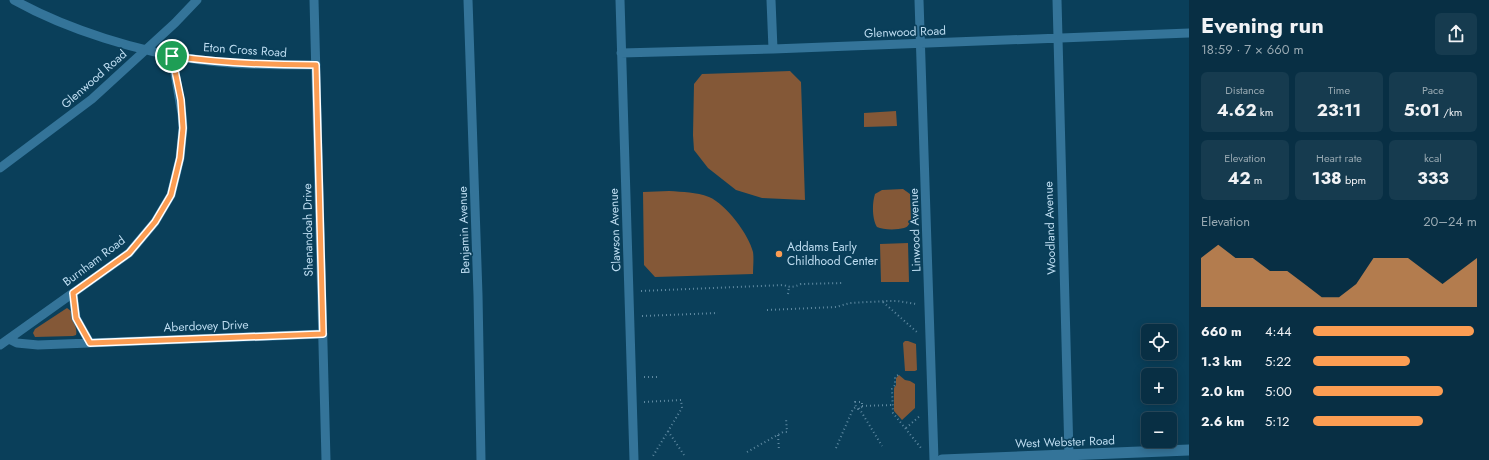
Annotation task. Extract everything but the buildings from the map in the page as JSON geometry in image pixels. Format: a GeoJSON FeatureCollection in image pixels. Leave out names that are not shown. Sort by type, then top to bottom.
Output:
{"type":"FeatureCollection","features":[{"type":"Feature","properties":{"kind":"street","name":"Eton Cross Road"},"geometry":{"type":"LineString","coordinates":[[14,0],[69,26],[147,50],[172,56],[262,65],[316,65]]}},
{"type":"Feature","properties":{"kind":"street","name":"Glenwood Road"},"geometry":{"type":"LineString","coordinates":[[0,168],[92,99],[147,50],[197,0]]}},
{"type":"Feature","properties":{"kind":"street","name":"Shenandoah Drive"},"geometry":{"type":"LineString","coordinates":[[314,0],[326,460]]}},
{"type":"Feature","properties":{"kind":"street","name":"Benjamin Avenue"},"geometry":{"type":"LineString","coordinates":[[468,0],[478,296],[481,460]]}},
{"type":"Feature","properties":{"kind":"street","name":"Clawson Avenue"},"geometry":{"type":"LineString","coordinates":[[620,0],[634,460]]}},
{"type":"Feature","properties":{"kind":"street"},"geometry":{"type":"LineString","coordinates":[[771,0],[773,49]]}},
{"type":"Feature","properties":{"kind":"street","name":"Linwood Avenue"},"geometry":{"type":"LineString","coordinates":[[920,0],[934,460]]}},
{"type":"Feature","properties":{"kind":"street","name":"Woodland Avenue"},"geometry":{"type":"LineString","coordinates":[[1056,0],[1069,455]]}},
{"type":"Feature","properties":{"kind":"street","name":"Glenwood Road"},"geometry":{"type":"LineString","coordinates":[[621,53],[773,49],[1189,33]]}},
{"type":"Feature","properties":{"kind":"street","name":"Burnham Road"},"geometry":{"type":"LineString","coordinates":[[0,345],[129,253],[155,222],[171,195],[180,158],[183,128],[181,100],[172,56]]}},
{"type":"Feature","properties":{"kind":"street"},"geometry":{"type":"LineString","coordinates":[[73,293],[76,318],[90,343]]}},
{"type":"Feature","properties":{"kind":"street","name":"Aberdovey Drive"},"geometry":{"type":"LineString","coordinates":[[9,339],[26,345],[323,334]]}},
{"type":"Feature","properties":{"kind":"street","name":"West Webster Road"},"geometry":{"type":"LineString","coordinates":[[942,460],[1048,458],[1069,455],[1189,450]]}},
{"type":"Feature","properties":{"kind":"path"},"geometry":{"type":"LineString","coordinates":[[642,291],[784,285],[795,287],[801,284],[843,283]]}},
{"type":"Feature","properties":{"kind":"path"},"geometry":{"type":"LineString","coordinates":[[788,294],[789,287]]}},
{"type":"Feature","properties":{"kind":"path"},"geometry":{"type":"LineString","coordinates":[[767,310],[836,307],[882,301],[897,301],[916,304]]}},
{"type":"Feature","properties":{"kind":"path"},"geometry":{"type":"LineString","coordinates":[[882,301],[918,333]]}},
{"type":"Feature","properties":{"kind":"path"},"geometry":{"type":"LineString","coordinates":[[642,316],[718,313]]}},
{"type":"Feature","properties":{"kind":"path"},"geometry":{"type":"LineString","coordinates":[[898,374],[895,377],[895,385],[892,389],[893,413],[921,448]]}},
{"type":"Feature","properties":{"kind":"path"},"geometry":{"type":"LineString","coordinates":[[644,377],[658,377]]}},
{"type":"Feature","properties":{"kind":"path"},"geometry":{"type":"LineString","coordinates":[[644,402],[681,400],[682,408],[653,456]]}},
{"type":"Feature","properties":{"kind":"path"},"geometry":{"type":"LineString","coordinates":[[836,448],[853,409],[856,407],[855,402],[862,402],[861,407],[882,446]]}},
{"type":"Feature","properties":{"kind":"path"},"geometry":{"type":"LineString","coordinates":[[856,407],[892,405]]}},
{"type":"Feature","properties":{"kind":"path"},"geometry":{"type":"LineString","coordinates":[[906,428],[921,415]]}},
{"type":"Feature","properties":{"kind":"path"},"geometry":{"type":"LineString","coordinates":[[747,452],[783,432],[786,432],[786,418]]}},
{"type":"Feature","properties":{"kind":"path"},"geometry":{"type":"LineString","coordinates":[[668,431],[684,455]]}},
{"type":"Feature","properties":{"kind":"path"},"geometry":{"type":"LineString","coordinates":[[778,435],[779,451]]}},
{"type":"Feature","properties":{"kind":"shaded area"},"geometry":{"type":"Polygon","coordinates":[[[790,71],[801,82],[805,200],[762,198],[736,190],[708,168],[694,150],[694,84],[702,74],[790,71]]]}},
{"type":"Feature","properties":{"kind":"shaded area"},"geometry":{"type":"Polygon","coordinates":[[[896,111],[897,126],[864,127],[864,113],[896,111]]]}},
{"type":"Feature","properties":{"kind":"shaded area"},"geometry":{"type":"Polygon","coordinates":[[[903,189],[910,194],[911,221],[909,224],[905,228],[898,229],[877,227],[874,220],[873,211],[875,194],[882,190],[903,189]]]}},
{"type":"Feature","properties":{"kind":"shaded area"},"geometry":{"type":"Polygon","coordinates":[[[643,192],[689,192],[704,195],[722,206],[742,229],[751,245],[753,252],[753,274],[655,277],[644,265],[643,192]]]}},
{"type":"Feature","properties":{"kind":"shaded area"},"geometry":{"type":"Polygon","coordinates":[[[908,243],[909,282],[881,282],[880,244],[908,243]]]}},
{"type":"Feature","properties":{"kind":"shaded area"},"geometry":{"type":"Polygon","coordinates":[[[67,308],[71,311],[76,327],[76,335],[35,337],[33,333],[35,329],[67,308]]]}},
{"type":"Feature","properties":{"kind":"shaded area"},"geometry":{"type":"Polygon","coordinates":[[[905,341],[916,344],[917,370],[915,371],[905,371],[903,343],[905,341]]]}},
{"type":"Feature","properties":{"kind":"shaded area"},"geometry":{"type":"Polygon","coordinates":[[[899,375],[905,380],[915,384],[915,408],[902,420],[894,411],[894,388],[896,385],[896,378],[899,375]]]}},
{"type":"Feature","properties":{"kind":"place","name":"Addams Early Childhood Center"},"geometry":{"type":"Point","coordinates":[779,254]}},
{"type":"Feature","properties":{"kind":"route"},"geometry":{"type":"LineString","coordinates":[[172,56],[262,65],[316,65],[323,334],[90,343],[78,322],[76,318],[73,293],[129,253],[155,222],[171,195],[180,158],[183,128],[181,100],[172,56]]}}]}
